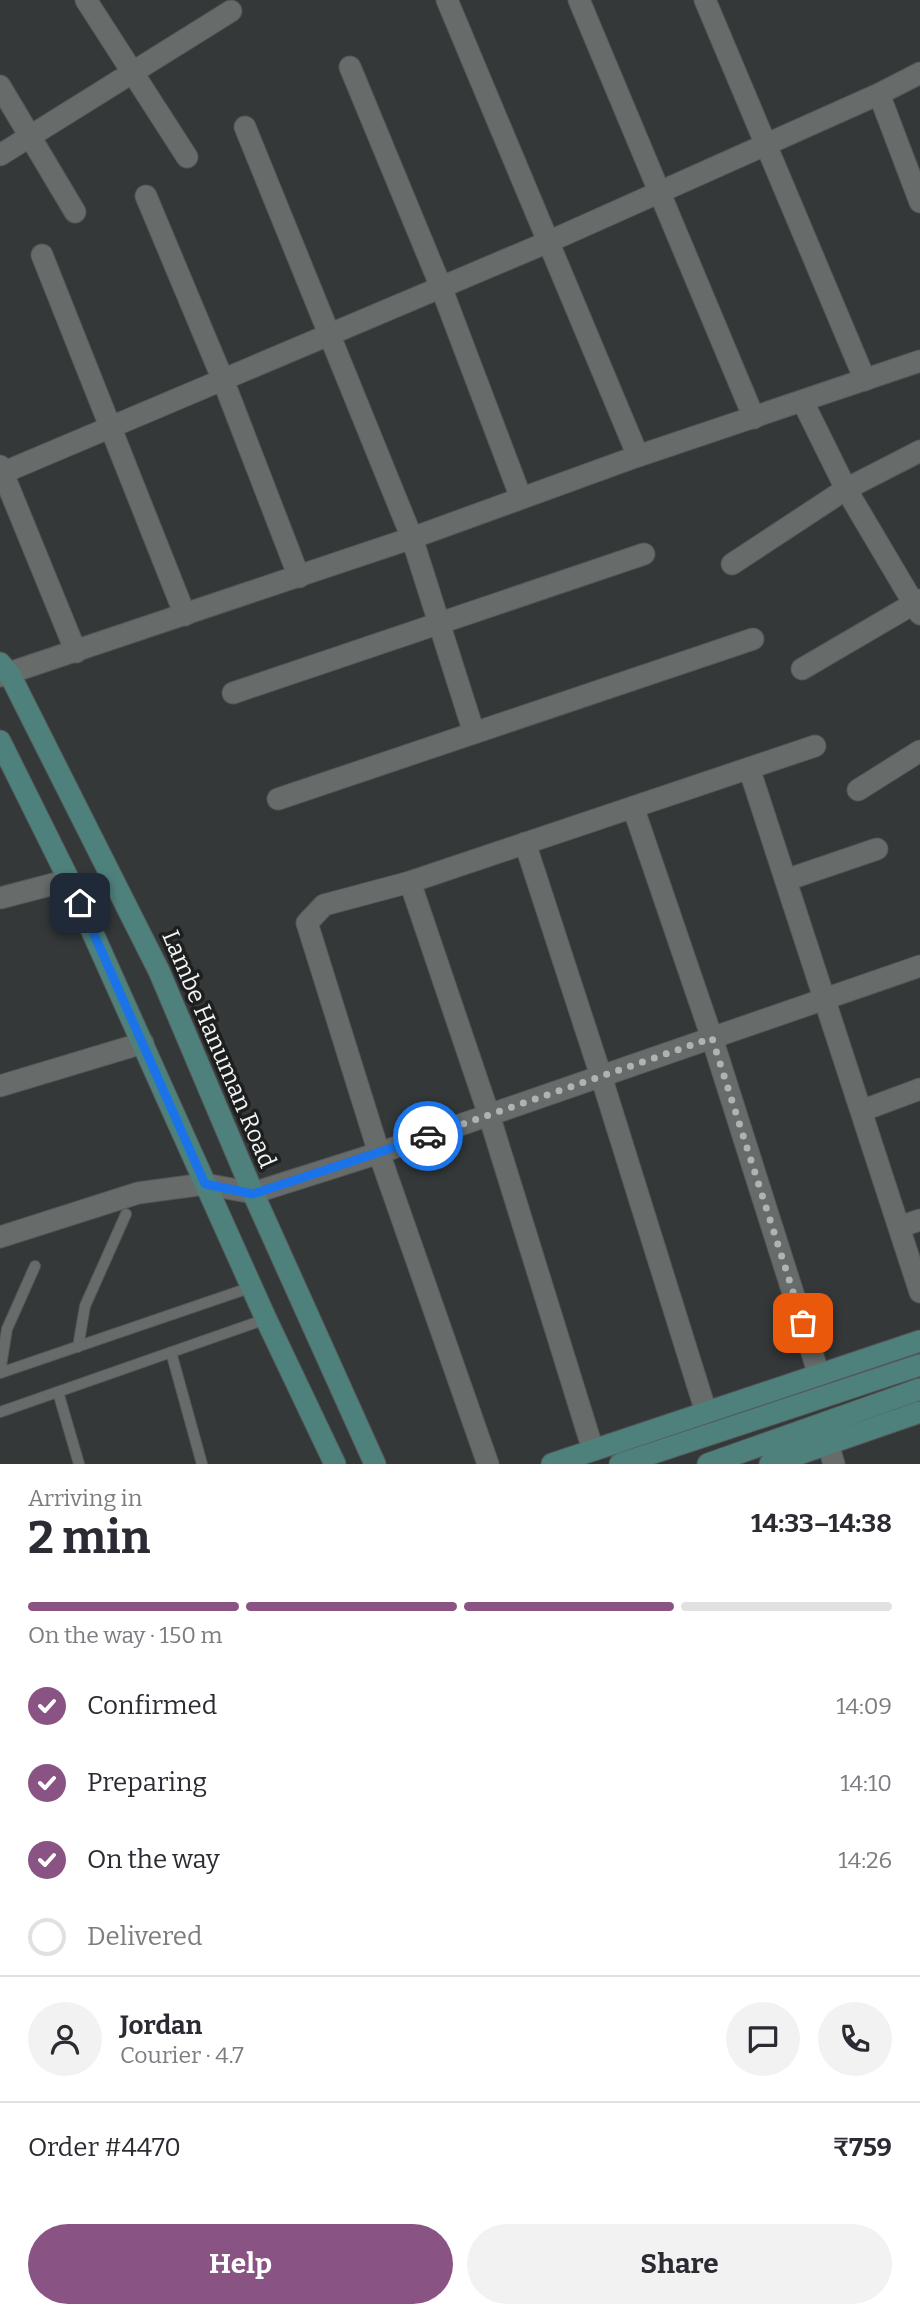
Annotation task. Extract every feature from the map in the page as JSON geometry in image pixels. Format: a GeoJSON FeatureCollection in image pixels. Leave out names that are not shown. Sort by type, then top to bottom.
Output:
{"type":"FeatureCollection","features":[{"type":"Feature","properties":{"kind":"main road","name":"Lambe Hanuman Road"},"geometry":{"type":"LineString","coordinates":[[3,671],[159,971],[253,1194],[375,1464]]}},
{"type":"Feature","properties":{"kind":"main road"},"geometry":{"type":"LineString","coordinates":[[2,750],[69,880],[266,1319],[335,1464]]}},
{"type":"Feature","properties":{"kind":"main road"},"geometry":{"type":"LineString","coordinates":[[552,1464],[920,1341]]}},
{"type":"Feature","properties":{"kind":"main road"},"geometry":{"type":"LineString","coordinates":[[620,1464],[920,1364]]}},
{"type":"Feature","properties":{"kind":"main road"},"geometry":{"type":"LineString","coordinates":[[708,1464],[920,1389]]}},
{"type":"Feature","properties":{"kind":"main road"},"geometry":{"type":"LineString","coordinates":[[770,1464],[831,1454],[920,1412]]}},
{"type":"Feature","properties":{"kind":"street"},"geometry":{"type":"LineString","coordinates":[[86,0],[187,158]]}},
{"type":"Feature","properties":{"kind":"street"},"geometry":{"type":"LineString","coordinates":[[447,0],[638,456]]}},
{"type":"Feature","properties":{"kind":"street"},"geometry":{"type":"LineString","coordinates":[[579,0],[754,418]]}},
{"type":"Feature","properties":{"kind":"street"},"geometry":{"type":"LineString","coordinates":[[705,0],[865,380]]}},
{"type":"Feature","properties":{"kind":"street"},"geometry":{"type":"LineString","coordinates":[[0,155],[231,11]]}},
{"type":"Feature","properties":{"kind":"street"},"geometry":{"type":"LineString","coordinates":[[350,67],[441,287],[521,498]]}},
{"type":"Feature","properties":{"kind":"street"},"geometry":{"type":"LineString","coordinates":[[76,652],[1,471],[112,427],[548,242],[879,94],[920,73]]}},
{"type":"Feature","properties":{"kind":"street"},"geometry":{"type":"LineString","coordinates":[[0,86],[75,212]]}},
{"type":"Feature","properties":{"kind":"street"},"geometry":{"type":"LineString","coordinates":[[879,94],[920,202]]}},
{"type":"Feature","properties":{"kind":"street"},"geometry":{"type":"LineString","coordinates":[[245,127],[412,538],[474,733]]}},
{"type":"Feature","properties":{"kind":"street"},"geometry":{"type":"LineString","coordinates":[[146,196],[223,380],[299,577]]}},
{"type":"Feature","properties":{"kind":"street"},"geometry":{"type":"LineString","coordinates":[[42,255],[185,615]]}},
{"type":"Feature","properties":{"kind":"street"},"geometry":{"type":"LineString","coordinates":[[3,671],[76,652],[299,577],[638,456],[920,361]]}},
{"type":"Feature","properties":{"kind":"street"},"geometry":{"type":"LineString","coordinates":[[803,402],[846,489],[918,606],[803,669]]}},
{"type":"Feature","properties":{"kind":"street"},"geometry":{"type":"LineString","coordinates":[[732,564],[846,489],[920,451]]}},
{"type":"Feature","properties":{"kind":"street"},"geometry":{"type":"LineString","coordinates":[[233,693],[643,554]]}},
{"type":"Feature","properties":{"kind":"street"},"geometry":{"type":"LineString","coordinates":[[278,799],[753,639]]}},
{"type":"Feature","properties":{"kind":"street"},"geometry":{"type":"LineString","coordinates":[[488,1464],[379,1153],[307,923],[324,905],[410,882],[815,746]]}},
{"type":"Feature","properties":{"kind":"street"},"geometry":{"type":"LineString","coordinates":[[858,790],[920,751]]}},
{"type":"Feature","properties":{"kind":"street"},"geometry":{"type":"LineString","coordinates":[[749,768],[920,1292]]}},
{"type":"Feature","properties":{"kind":"street"},"geometry":{"type":"LineString","coordinates":[[633,807],[712,1038],[819,1375]]}},
{"type":"Feature","properties":{"kind":"street"},"geometry":{"type":"LineString","coordinates":[[525,844],[706,1412]]}},
{"type":"Feature","properties":{"kind":"street"},"geometry":{"type":"LineString","coordinates":[[786,880],[877,849]]}},
{"type":"Feature","properties":{"kind":"street"},"geometry":{"type":"LineString","coordinates":[[0,898],[69,880]]}},
{"type":"Feature","properties":{"kind":"street"},"geometry":{"type":"LineString","coordinates":[[410,882],[489,1115],[593,1450]]}},
{"type":"Feature","properties":{"kind":"street"},"geometry":{"type":"LineString","coordinates":[[0,1237],[138,1193],[205,1184],[253,1194],[920,966]]}},
{"type":"Feature","properties":{"kind":"street"},"geometry":{"type":"LineString","coordinates":[[0,1086],[143,1043]]}},
{"type":"Feature","properties":{"kind":"street"},"geometry":{"type":"LineString","coordinates":[[861,1111],[920,1089]]}},
{"type":"Feature","properties":{"kind":"street"},"geometry":{"type":"LineString","coordinates":[[899,1227],[920,1220]]}},
{"type":"Feature","properties":{"kind":"lane"},"geometry":{"type":"LineString","coordinates":[[78,1347],[85,1306],[126,1214]]}},
{"type":"Feature","properties":{"kind":"lane"},"geometry":{"type":"LineString","coordinates":[[35,1266],[6,1329],[0,1373],[252,1287]]}},
{"type":"Feature","properties":{"kind":"lane"},"geometry":{"type":"LineString","coordinates":[[0,1412],[266,1319]]}},
{"type":"Feature","properties":{"kind":"lane"},"geometry":{"type":"LineString","coordinates":[[171,1352],[202,1464]]}},
{"type":"Feature","properties":{"kind":"lane"},"geometry":{"type":"LineString","coordinates":[[58,1392],[79,1464]]}},
{"type":"Feature","properties":{"kind":"way so far"},"geometry":{"type":"LineString","coordinates":[[428,1136],[712,1038],[803,1323]]}},
{"type":"Feature","properties":{"kind":"route"},"geometry":{"type":"LineString","coordinates":[[80,903],[205,1184],[253,1194],[428,1136]]}}]}
